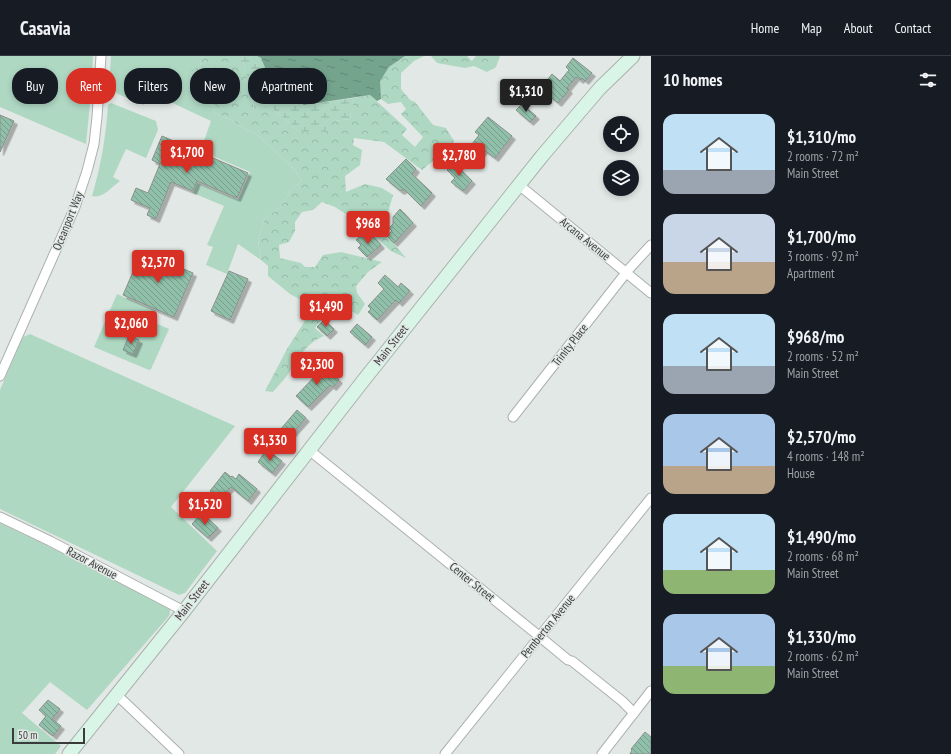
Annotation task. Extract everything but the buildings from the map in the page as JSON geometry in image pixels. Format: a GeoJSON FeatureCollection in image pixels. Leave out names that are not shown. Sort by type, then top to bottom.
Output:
{"type":"FeatureCollection","features":[{"type":"Feature","properties":{"kind":"street","name":"Oceanport Way"},"geometry":{"type":"LineString","coordinates":[[0,376],[50,266],[75,207],[88,171],[94,144],[101,56]]}},
{"type":"Feature","properties":{"kind":"street","name":"Main Street"},"geometry":{"type":"LineString","coordinates":[[69,754],[184,611],[439,284],[574,117],[600,88],[633,56]]}},
{"type":"Feature","properties":{"kind":"street","name":"Arcana Avenue"},"geometry":{"type":"LineString","coordinates":[[519,185],[651,293]]}},
{"type":"Feature","properties":{"kind":"street","name":"Trinity Place"},"geometry":{"type":"LineString","coordinates":[[513,417],[630,269],[651,245]]}},
{"type":"Feature","properties":{"kind":"street","name":"Center Street"},"geometry":{"type":"LineString","coordinates":[[309,450],[568,660],[572,661],[622,701],[634,713]]}},
{"type":"Feature","properties":{"kind":"street","name":"Pemberton Avenue"},"geometry":{"type":"LineString","coordinates":[[445,754],[651,498]]}},
{"type":"Feature","properties":{"kind":"street","name":"Razor Avenue"},"geometry":{"type":"LineString","coordinates":[[0,517],[50,541],[184,611]]}},
{"type":"Feature","properties":{"kind":"street"},"geometry":{"type":"LineString","coordinates":[[602,754],[651,691]]}},
{"type":"Feature","properties":{"kind":"street"},"geometry":{"type":"LineString","coordinates":[[117,695],[180,754]]}},
{"type":"Feature","properties":{"kind":"green space"},"geometry":{"type":"Polygon","coordinates":[[[0,56],[93,56],[92,68],[66,68],[66,104],[90,104],[86,144],[0,107],[0,56]]]}},
{"type":"Feature","properties":{"kind":"green space"},"geometry":{"type":"Polygon","coordinates":[[[111,56],[203,56],[201,68],[190,68],[190,104],[214,104],[215,114],[230,119],[241,127],[259,136],[293,168],[302,181],[291,190],[280,208],[265,218],[258,240],[261,260],[238,244],[227,274],[206,265],[213,247],[207,245],[224,206],[193,193],[197,183],[238,200],[250,172],[215,157],[203,144],[211,121],[175,104],[182,104],[182,68],[124,68],[124,97],[116,92],[116,68],[110,68],[111,56]]]}},
{"type":"Feature","properties":{"kind":"green space"},"geometry":{"type":"Polygon","coordinates":[[[203,56],[242,56],[248,82],[248,104],[253,104],[254,109],[267,104],[297,130],[332,121],[350,119],[354,98],[370,95],[407,129],[402,135],[415,147],[423,137],[401,114],[406,109],[401,102],[388,104],[381,99],[379,81],[389,67],[405,56],[424,56],[414,61],[401,73],[401,89],[410,100],[415,102],[433,125],[446,128],[454,141],[449,148],[422,170],[384,142],[354,138],[353,145],[362,150],[360,165],[345,176],[346,192],[365,184],[382,188],[393,195],[384,232],[406,258],[391,251],[358,222],[335,207],[322,202],[313,210],[302,212],[295,222],[295,231],[289,242],[279,245],[280,258],[301,263],[305,267],[315,267],[323,255],[341,252],[382,262],[368,272],[356,286],[357,293],[365,304],[358,315],[343,306],[329,311],[315,328],[324,336],[317,339],[307,348],[273,392],[265,391],[287,349],[310,313],[305,302],[290,294],[268,276],[268,266],[261,260],[258,240],[265,218],[280,208],[291,190],[302,181],[293,168],[259,136],[241,127],[230,119],[215,114],[214,104],[240,104],[240,68],[196,68],[200,66],[203,56]]]}},
{"type":"Feature","properties":{"kind":"green space"},"geometry":{"type":"Polygon","coordinates":[[[242,56],[257,56],[261,58],[265,68],[248,68],[248,82],[242,56]]]}},
{"type":"Feature","properties":{"kind":"green space"},"geometry":{"type":"Polygon","coordinates":[[[431,56],[467,56],[472,61],[476,56],[500,56],[496,67],[487,72],[474,66],[465,68],[437,63],[431,56]]]}},
{"type":"Feature","properties":{"kind":"green space"},"geometry":{"type":"Polygon","coordinates":[[[354,98],[350,119],[332,121],[321,136],[297,130],[267,104],[327,104],[327,102],[354,98]]]}},
{"type":"Feature","properties":{"kind":"green space"},"geometry":{"type":"Polygon","coordinates":[[[114,104],[156,121],[158,130],[146,158],[126,149],[113,177],[120,181],[100,196],[92,196],[103,151],[108,105],[114,104]]]}},
{"type":"Feature","properties":{"kind":"green space"},"geometry":{"type":"Polygon","coordinates":[[[253,104],[267,104],[254,109],[253,104]]]}},
{"type":"Feature","properties":{"kind":"green space"},"geometry":{"type":"Polygon","coordinates":[[[117,294],[156,311],[151,321],[169,329],[151,369],[149,370],[94,347],[117,294]]]}},
{"type":"Feature","properties":{"kind":"green space"},"geometry":{"type":"Polygon","coordinates":[[[30,334],[235,426],[171,507],[217,551],[185,593],[179,595],[0,509],[0,390],[23,337],[30,334]]]}},
{"type":"Feature","properties":{"kind":"green space"},"geometry":{"type":"Polygon","coordinates":[[[0,523],[167,604],[170,610],[169,616],[87,710],[50,682],[22,713],[61,746],[55,754],[0,754],[0,523]]]}},
{"type":"Feature","properties":{"kind":"water"},"geometry":{"type":"Polygon","coordinates":[[[257,56],[405,56],[389,67],[380,81],[381,99],[377,101],[370,95],[327,102],[327,68],[265,68],[261,58],[257,56]]]}}]}
